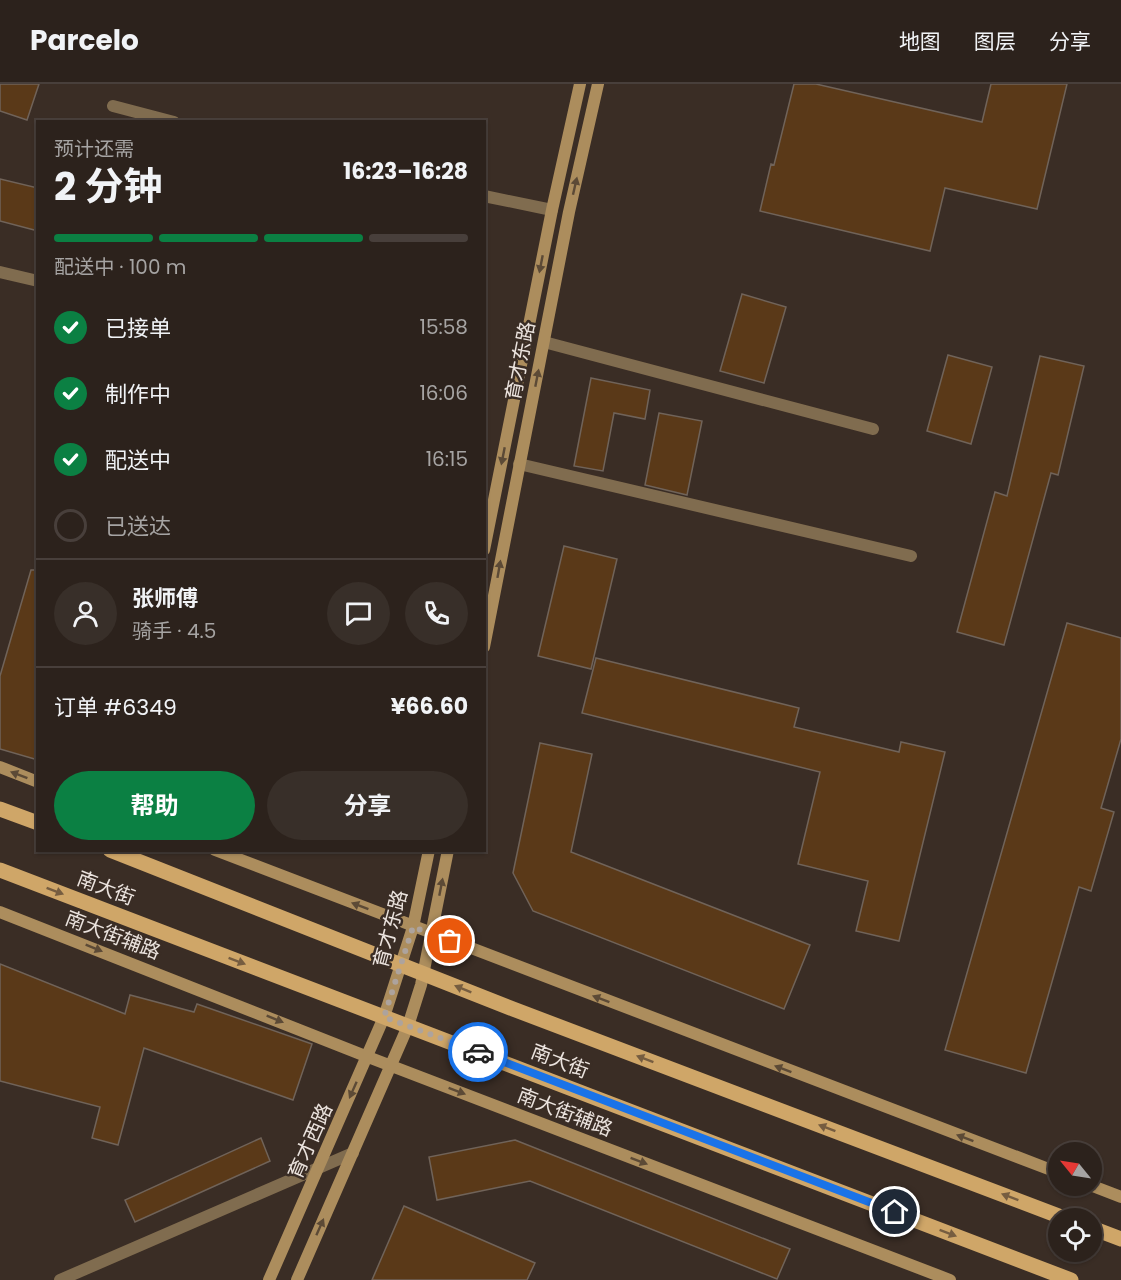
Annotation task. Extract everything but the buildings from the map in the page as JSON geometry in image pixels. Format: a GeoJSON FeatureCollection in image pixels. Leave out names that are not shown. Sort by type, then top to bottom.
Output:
{"type":"FeatureCollection","features":[{"type":"Feature","properties":{"kind":"main road"},"geometry":{"type":"LineString","coordinates":[[0,809],[36,823]]}},
{"type":"Feature","properties":{"kind":"main road","name":"南大街"},"geometry":{"type":"LineString","coordinates":[[115,852],[402,965],[1048,1212]]}},
{"type":"Feature","properties":{"kind":"main road","name":"南大街"},"geometry":{"type":"LineString","coordinates":[[0,870],[1071,1280]]}},
{"type":"Feature","properties":{"kind":"main road"},"geometry":{"type":"LineString","coordinates":[[1102,1232],[1121,1239]]}},
{"type":"Feature","properties":{"kind":"street","name":"育才东路"},"geometry":{"type":"LineString","coordinates":[[486,540],[552,210],[580,84]]}},
{"type":"Feature","properties":{"kind":"street","name":"育才东路"},"geometry":{"type":"LineString","coordinates":[[486,637],[569,212],[598,84]]}},
{"type":"Feature","properties":{"kind":"street"},"geometry":{"type":"LineString","coordinates":[[113,106],[166,120]]}},
{"type":"Feature","properties":{"kind":"street"},"geometry":{"type":"LineString","coordinates":[[486,196],[552,210]]}},
{"type":"Feature","properties":{"kind":"street"},"geometry":{"type":"LineString","coordinates":[[0,272],[36,280]]}},
{"type":"Feature","properties":{"kind":"street"},"geometry":{"type":"LineString","coordinates":[[544,342],[873,429]]}},
{"type":"Feature","properties":{"kind":"street"},"geometry":{"type":"LineString","coordinates":[[519,464],[911,556]]}},
{"type":"Feature","properties":{"kind":"street"},"geometry":{"type":"LineString","coordinates":[[0,767],[36,781]]}},
{"type":"Feature","properties":{"kind":"street"},"geometry":{"type":"LineString","coordinates":[[220,852],[1048,1169]]}},
{"type":"Feature","properties":{"kind":"street","name":"育才东路"},"geometry":{"type":"LineString","coordinates":[[384,1017],[413,927],[429,852]]}},
{"type":"Feature","properties":{"kind":"street","name":"育才东路"},"geometry":{"type":"LineString","coordinates":[[408,1026],[432,934],[448,852]]}},
{"type":"Feature","properties":{"kind":"street","name":"南大街辅路"},"geometry":{"type":"LineString","coordinates":[[0,912],[368,1057],[950,1280]]}},
{"type":"Feature","properties":{"kind":"street","name":"育才西路"},"geometry":{"type":"LineString","coordinates":[[269,1280],[384,1017]]}},
{"type":"Feature","properties":{"kind":"street"},"geometry":{"type":"LineString","coordinates":[[297,1280],[408,1026]]}},
{"type":"Feature","properties":{"kind":"street"},"geometry":{"type":"LineString","coordinates":[[60,1280],[353,1153]]}},
{"type":"Feature","properties":{"kind":"street"},"geometry":{"type":"LineString","coordinates":[[1102,1190],[1121,1197]]}},
{"type":"Feature","properties":{"kind":"way so far"},"geometry":{"type":"LineString","coordinates":[[450,941],[413,927],[384,1017],[478,1052]]}},
{"type":"Feature","properties":{"kind":"route"},"geometry":{"type":"LineString","coordinates":[[478,1052],[895,1212]]}}]}
